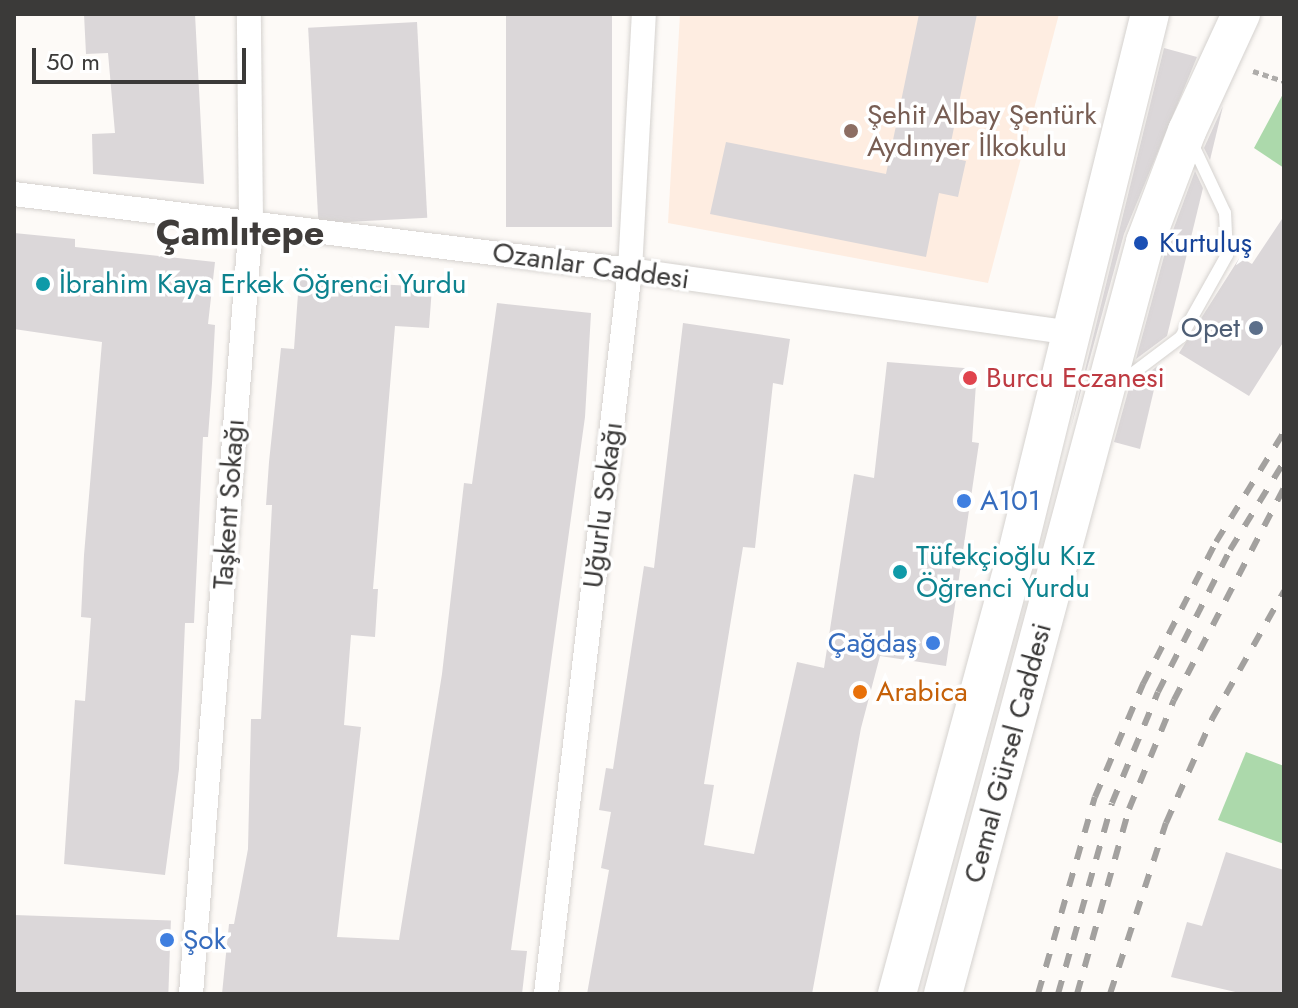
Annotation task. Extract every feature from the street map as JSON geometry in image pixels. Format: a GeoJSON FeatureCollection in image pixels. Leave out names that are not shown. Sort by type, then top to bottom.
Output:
{"type":"FeatureCollection","features":[{"type":"Feature","properties":{"kind":"main road","name":"Cemal Gürsel Caddesi"},"geometry":{"type":"LineString","coordinates":[[897,994],[1072,333],[1150,14]]}},
{"type":"Feature","properties":{"kind":"main road","name":"Cemal Gürsel Caddesi"},"geometry":{"type":"LineString","coordinates":[[943,994],[1145,242],[1187,131],[1241,14]]}},
{"type":"Feature","properties":{"kind":"street","name":"Taşkent Sokağı"},"geometry":{"type":"LineString","coordinates":[[191,994],[251,222],[249,14]]}},
{"type":"Feature","properties":{"kind":"street","name":"Uğurlu Sokağı"},"geometry":{"type":"LineString","coordinates":[[546,994],[630,270],[644,14]]}},
{"type":"Feature","properties":{"kind":"street","name":"Ozanlar Caddesi"},"geometry":{"type":"LineString","coordinates":[[14,194],[630,270],[1072,333]]}},
{"type":"Feature","properties":{"kind":"lane"},"geometry":{"type":"LineString","coordinates":[[1104,395],[1181,337],[1227,255],[1225,213],[1187,131]]}},
{"type":"Feature","properties":{"kind":"path"},"geometry":{"type":"LineString","coordinates":[[1253,71],[1284,81]]}},
{"type":"Feature","properties":{"kind":"shaded area","name":"Şehit Albay Şentürk Aydınyer İlkokulu"},"geometry":{"type":"Polygon","coordinates":[[[680,14],[1059,14],[988,283],[668,223],[680,14]]]}},
{"type":"Feature","properties":{"kind":"green space"},"geometry":{"type":"Polygon","coordinates":[[[1284,92],[1284,168],[1254,148],[1284,92]]]}},
{"type":"Feature","properties":{"kind":"green space"},"geometry":{"type":"Polygon","coordinates":[[[1246,752],[1284,766],[1284,844],[1218,820],[1246,752]]]}},
{"type":"Feature","properties":{"kind":"building"},"geometry":{"type":"Polygon","coordinates":[[[84,14],[195,14],[204,184],[93,174],[92,134],[115,133],[108,53],[86,54],[84,14]]]}},
{"type":"Feature","properties":{"kind":"building"},"geometry":{"type":"Polygon","coordinates":[[[506,14],[612,14],[612,227],[506,227],[506,14]]]}},
{"type":"Feature","properties":{"kind":"building"},"geometry":{"type":"Polygon","coordinates":[[[919,14],[977,14],[948,157],[966,161],[958,197],[939,193],[926,257],[710,214],[726,142],[886,174],[919,14]]]}},
{"type":"Feature","properties":{"kind":"building"},"geometry":{"type":"Polygon","coordinates":[[[417,22],[427,218],[318,223],[308,28],[417,22]]]}},
{"type":"Feature","properties":{"kind":"building"},"geometry":{"type":"Polygon","coordinates":[[[1164,48],[1197,57],[1124,234],[1070,431],[1164,48]]]}},
{"type":"Feature","properties":{"kind":"building"},"geometry":{"type":"Polygon","coordinates":[[[1223,106],[1210,160],[1204,148],[1223,106]]]}},
{"type":"Feature","properties":{"kind":"building"},"geometry":{"type":"Polygon","coordinates":[[[1195,171],[1203,188],[1167,336],[1136,359],[1166,249],[1195,171]]]}},
{"type":"Feature","properties":{"kind":"building"},"geometry":{"type":"Polygon","coordinates":[[[1284,216],[1284,341],[1249,396],[1179,353],[1240,257],[1252,264],[1284,216]]]}},
{"type":"Feature","properties":{"kind":"building"},"geometry":{"type":"Polygon","coordinates":[[[14,233],[75,239],[75,247],[215,262],[208,324],[215,325],[212,383],[208,437],[203,437],[194,623],[185,623],[179,769],[165,875],[64,864],[75,700],[85,701],[91,618],[81,617],[102,342],[14,329],[14,233]]]}},
{"type":"Feature","properties":{"kind":"building"},"geometry":{"type":"Polygon","coordinates":[[[299,280],[432,287],[429,328],[395,326],[373,589],[378,589],[375,637],[351,635],[344,725],[361,727],[337,937],[399,940],[442,674],[464,483],[472,484],[497,303],[591,313],[585,417],[511,950],[527,951],[522,994],[222,994],[229,924],[234,924],[248,849],[251,719],[261,719],[272,505],[266,505],[281,348],[294,349],[299,280]]]}},
{"type":"Feature","properties":{"kind":"building"},"geometry":{"type":"Polygon","coordinates":[[[683,323],[790,339],[783,385],[773,383],[755,548],[743,547],[704,784],[714,785],[704,845],[754,854],[797,662],[824,668],[854,474],[874,478],[887,362],[977,369],[972,442],[979,443],[946,666],[880,656],[861,728],[812,994],[587,994],[609,870],[601,868],[611,812],[599,810],[606,768],[613,769],[644,566],[654,568],[683,323]]]}},
{"type":"Feature","properties":{"kind":"building"},"geometry":{"type":"Polygon","coordinates":[[[1160,364],[1140,449],[1114,442],[1129,388],[1160,364]]]}},
{"type":"Feature","properties":{"kind":"building"},"geometry":{"type":"Polygon","coordinates":[[[1226,852],[1284,870],[1282,994],[1244,994],[1171,977],[1187,922],[1202,926],[1226,852]]]}},
{"type":"Feature","properties":{"kind":"building"},"geometry":{"type":"Polygon","coordinates":[[[14,915],[171,920],[168,994],[14,994],[14,915]]]}},
{"type":"Feature","properties":{"kind":"railway"},"geometry":{"type":"LineString","coordinates":[[1038,994],[1095,797],[1143,684],[1216,542],[1284,432]]}},
{"type":"Feature","properties":{"kind":"railway"},"geometry":{"type":"LineString","coordinates":[[1058,994],[1112,803],[1158,692],[1230,550],[1284,462]]}},
{"type":"Feature","properties":{"kind":"railway"},"geometry":{"type":"LineString","coordinates":[[1077,994],[1129,809],[1174,700],[1284,488]]}},
{"type":"Feature","properties":{"kind":"railway"},"geometry":{"type":"LineString","coordinates":[[1110,994],[1166,823],[1212,719],[1284,591]]}},
{"type":"Feature","properties":{"kind":"place","name":"Şehit Albay Şentürk Aydınyer İlkokulu"},"geometry":{"type":"Point","coordinates":[851,131]}},
{"type":"Feature","properties":{"kind":"place","name":"Kurtuluş"},"geometry":{"type":"Point","coordinates":[1141,243]}},
{"type":"Feature","properties":{"kind":"place","name":"İbrahim Kaya Erkek Öğrenci Yurdu"},"geometry":{"type":"Point","coordinates":[43,284]}},
{"type":"Feature","properties":{"kind":"place","name":"Opet"},"geometry":{"type":"Point","coordinates":[1256,328]}},
{"type":"Feature","properties":{"kind":"place","name":"Burcu Eczanesi"},"geometry":{"type":"Point","coordinates":[970,378]}},
{"type":"Feature","properties":{"kind":"place","name":"A101"},"geometry":{"type":"Point","coordinates":[964,501]}},
{"type":"Feature","properties":{"kind":"place","name":"Tüfekçioğlu Kız Öğrenci Yurdu"},"geometry":{"type":"Point","coordinates":[900,572]}},
{"type":"Feature","properties":{"kind":"place","name":"Çağdaş"},"geometry":{"type":"Point","coordinates":[933,643]}},
{"type":"Feature","properties":{"kind":"place","name":"Arabica"},"geometry":{"type":"Point","coordinates":[860,692]}},
{"type":"Feature","properties":{"kind":"place","name":"Şok"},"geometry":{"type":"Point","coordinates":[167,940]}},
{"type":"Feature","properties":{"kind":"district","name":"Çamlıtepe"},"geometry":{"type":"Point","coordinates":[240,233]}}]}
